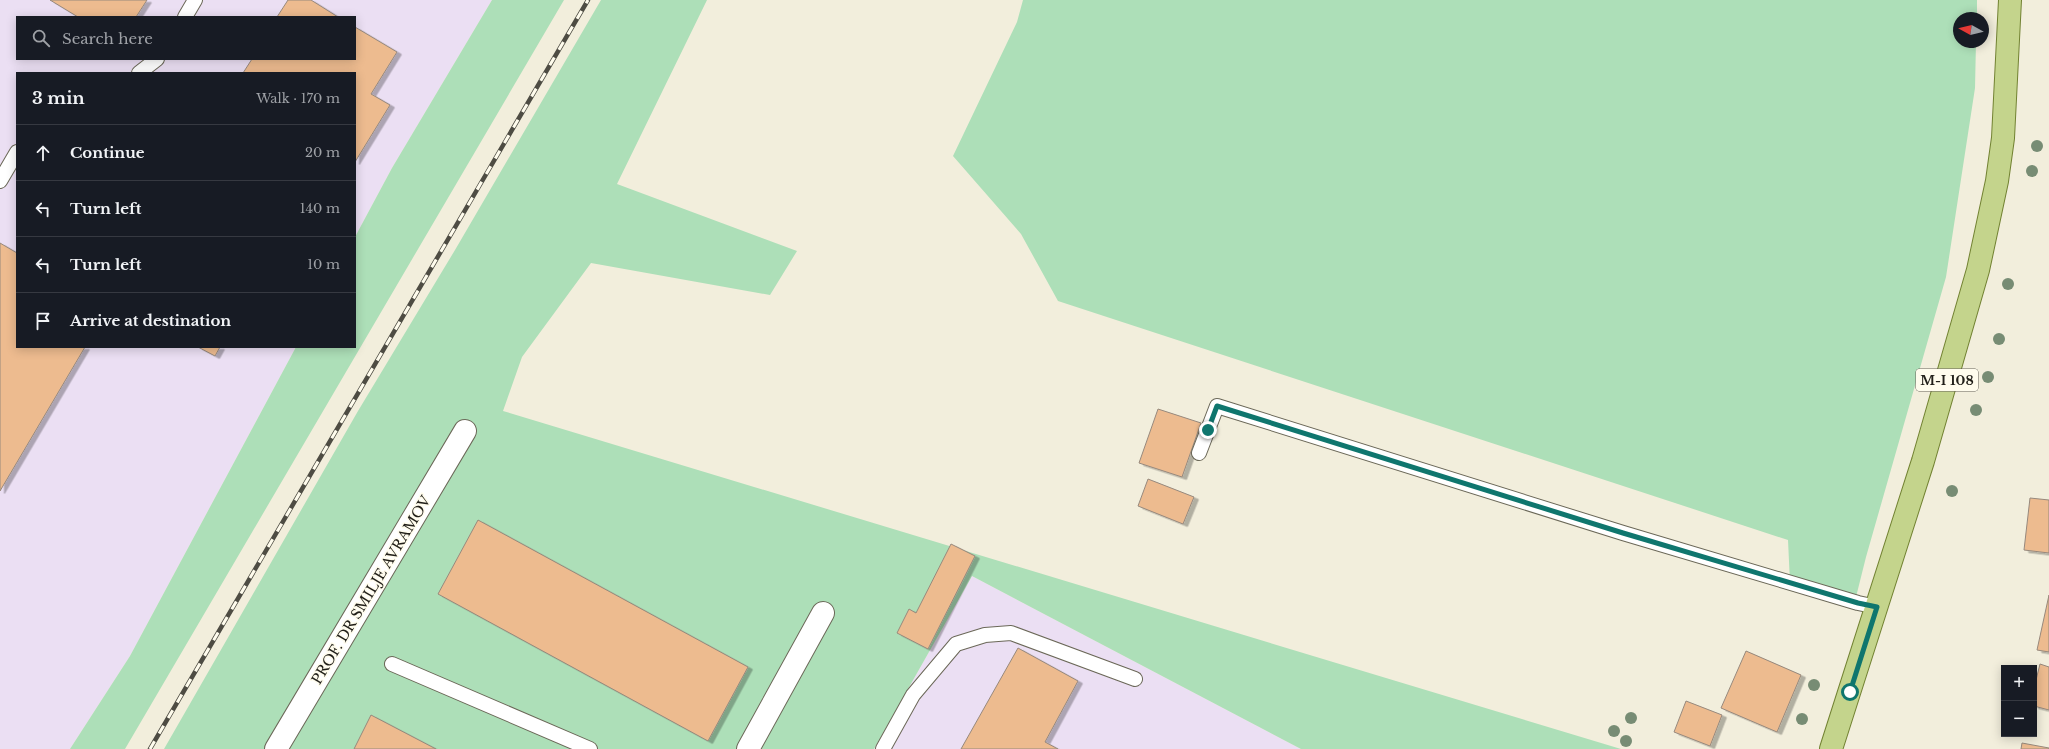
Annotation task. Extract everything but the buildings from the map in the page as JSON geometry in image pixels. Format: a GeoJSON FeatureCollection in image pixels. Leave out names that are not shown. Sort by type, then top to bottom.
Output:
{"type":"FeatureCollection","features":[{"type":"Feature","properties":{"kind":"main road","name":"M-I 108"},"geometry":{"type":"LineString","coordinates":[[1831,749],[1923,461],[1978,270],[1997,180],[2003,138],[2010,0]]}},
{"type":"Feature","properties":{"kind":"street","name":"PROF. DR SMILJE AVRAMOV"},"geometry":{"type":"LineString","coordinates":[[276,749],[465,431]]}},
{"type":"Feature","properties":{"kind":"street"},"geometry":{"type":"LineString","coordinates":[[748,749],[823,614]]}},
{"type":"Feature","properties":{"kind":"lane"},"geometry":{"type":"LineString","coordinates":[[185,16],[195,0]]}},
{"type":"Feature","properties":{"kind":"lane"},"geometry":{"type":"LineString","coordinates":[[140,72],[157,60]]}},
{"type":"Feature","properties":{"kind":"lane"},"geometry":{"type":"LineString","coordinates":[[0,181],[16,154]]}},
{"type":"Feature","properties":{"kind":"lane"},"geometry":{"type":"LineString","coordinates":[[1199,453],[1217,406],[1623,533],[1858,603],[1877,607]]}},
{"type":"Feature","properties":{"kind":"lane"},"geometry":{"type":"LineString","coordinates":[[883,749],[913,695],[956,644],[985,635],[1010,633],[1135,679]]}},
{"type":"Feature","properties":{"kind":"lane"},"geometry":{"type":"LineString","coordinates":[[392,664],[590,749]]}},
{"type":"Feature","properties":{"kind":"shaded area"},"geometry":{"type":"Polygon","coordinates":[[[0,0],[492,0],[392,168],[356,235],[356,72],[16,72],[16,348],[295,348],[130,656],[70,749],[0,749],[0,0]]]}},
{"type":"Feature","properties":{"kind":"shaded area"},"geometry":{"type":"Polygon","coordinates":[[[972,576],[1301,749],[874,749],[972,576]]]}},
{"type":"Feature","properties":{"kind":"green space"},"geometry":{"type":"Polygon","coordinates":[[[492,0],[564,0],[125,749],[70,749],[130,656],[295,348],[356,348],[356,235],[392,168],[492,0]]]}},
{"type":"Feature","properties":{"kind":"green space"},"geometry":{"type":"Polygon","coordinates":[[[601,0],[707,0],[617,184],[797,251],[770,295],[591,263],[522,357],[503,411],[1621,749],[1301,749],[972,576],[874,749],[164,749],[358,411],[455,250],[601,0]]]}},
{"type":"Feature","properties":{"kind":"green space"},"geometry":{"type":"Polygon","coordinates":[[[1023,0],[1977,0],[1977,12],[1953,12],[1953,48],[1976,48],[1975,88],[1946,277],[1866,557],[1855,601],[1790,583],[1788,540],[1058,301],[1021,234],[953,156],[1017,22],[1023,0]]]}},
{"type":"Feature","properties":{"kind":"railway"},"geometry":{"type":"LineString","coordinates":[[150,749],[588,0]]}},
{"type":"Feature","properties":{"kind":"route"},"geometry":{"type":"LineString","coordinates":[[1208,430],[1217,406],[1623,533],[1858,603],[1877,607],[1850,692]]}}]}
